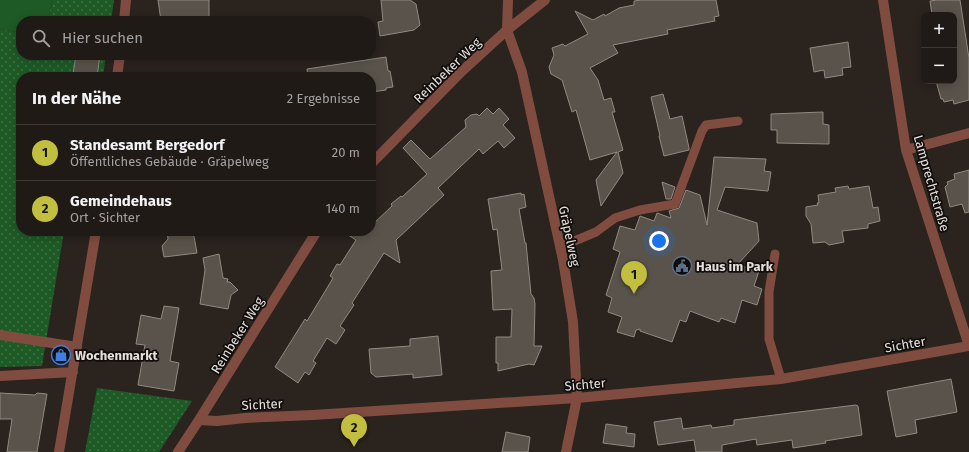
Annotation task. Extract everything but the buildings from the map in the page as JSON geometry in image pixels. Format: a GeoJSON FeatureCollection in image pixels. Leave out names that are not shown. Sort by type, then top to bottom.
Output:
{"type":"FeatureCollection","features":[{"type":"Feature","properties":{"kind":"street"},"geometry":{"type":"LineString","coordinates":[[124,16],[126,0]]}},
{"type":"Feature","properties":{"kind":"street"},"geometry":{"type":"LineString","coordinates":[[507,30],[508,0]]}},
{"type":"Feature","properties":{"kind":"street","name":"Reinbeker Weg"},"geometry":{"type":"LineString","coordinates":[[376,159],[461,72],[507,30],[545,0]]}},
{"type":"Feature","properties":{"kind":"street","name":"Lamprechtstraße"},"geometry":{"type":"LineString","coordinates":[[883,0],[906,150],[969,346]]}},
{"type":"Feature","properties":{"kind":"street","name":"Gräpelweg"},"geometry":{"type":"LineString","coordinates":[[507,30],[522,72],[560,247],[573,322],[577,398],[566,452]]}},
{"type":"Feature","properties":{"kind":"street"},"geometry":{"type":"LineString","coordinates":[[118,72],[119,60]]}},
{"type":"Feature","properties":{"kind":"street"},"geometry":{"type":"LineString","coordinates":[[906,150],[969,133]]}},
{"type":"Feature","properties":{"kind":"street"},"geometry":{"type":"LineString","coordinates":[[59,452],[95,236]]}},
{"type":"Feature","properties":{"kind":"street","name":"Reinbeker Weg"},"geometry":{"type":"LineString","coordinates":[[178,452],[314,236]]}},
{"type":"Feature","properties":{"kind":"street"},"geometry":{"type":"LineString","coordinates":[[0,335],[77,348]]}},
{"type":"Feature","properties":{"kind":"street","name":"Sichter"},"geometry":{"type":"LineString","coordinates":[[199,420],[218,421],[245,418],[577,398],[781,379],[969,346]]}},
{"type":"Feature","properties":{"kind":"street"},"geometry":{"type":"LineString","coordinates":[[0,376],[73,372]]}},
{"type":"Feature","properties":{"kind":"lane"},"geometry":{"type":"LineString","coordinates":[[560,247],[596,232],[615,218],[640,210],[675,204],[702,131],[706,125],[738,121]]}},
{"type":"Feature","properties":{"kind":"lane"},"geometry":{"type":"LineString","coordinates":[[775,254],[769,292],[768,339],[781,379]]}},
{"type":"Feature","properties":{"kind":"green space"},"geometry":{"type":"Polygon","coordinates":[[[0,0],[52,0],[49,16],[16,16],[16,32],[0,29],[0,0]]]}},
{"type":"Feature","properties":{"kind":"green space"},"geometry":{"type":"Polygon","coordinates":[[[52,0],[114,0],[112,16],[49,16],[52,0]]]}},
{"type":"Feature","properties":{"kind":"green space"},"geometry":{"type":"Polygon","coordinates":[[[0,29],[16,32],[16,60],[105,60],[104,72],[16,72],[16,236],[63,236],[42,366],[0,367],[0,29]]]}},
{"type":"Feature","properties":{"kind":"green space"},"geometry":{"type":"Polygon","coordinates":[[[97,388],[192,401],[159,452],[85,452],[97,388]]]}},
{"type":"Feature","properties":{"kind":"place","name":"Haus im Park"},"geometry":{"type":"Point","coordinates":[682,266]}},
{"type":"Feature","properties":{"kind":"place","name":"Standesamt Bergedorf"},"geometry":{"type":"Point","coordinates":[634,294]}},
{"type":"Feature","properties":{"kind":"place","name":"Wochenmarkt"},"geometry":{"type":"Point","coordinates":[61,355]}},
{"type":"Feature","properties":{"kind":"place","name":"Gemeindehaus"},"geometry":{"type":"Point","coordinates":[354,447]}}]}
